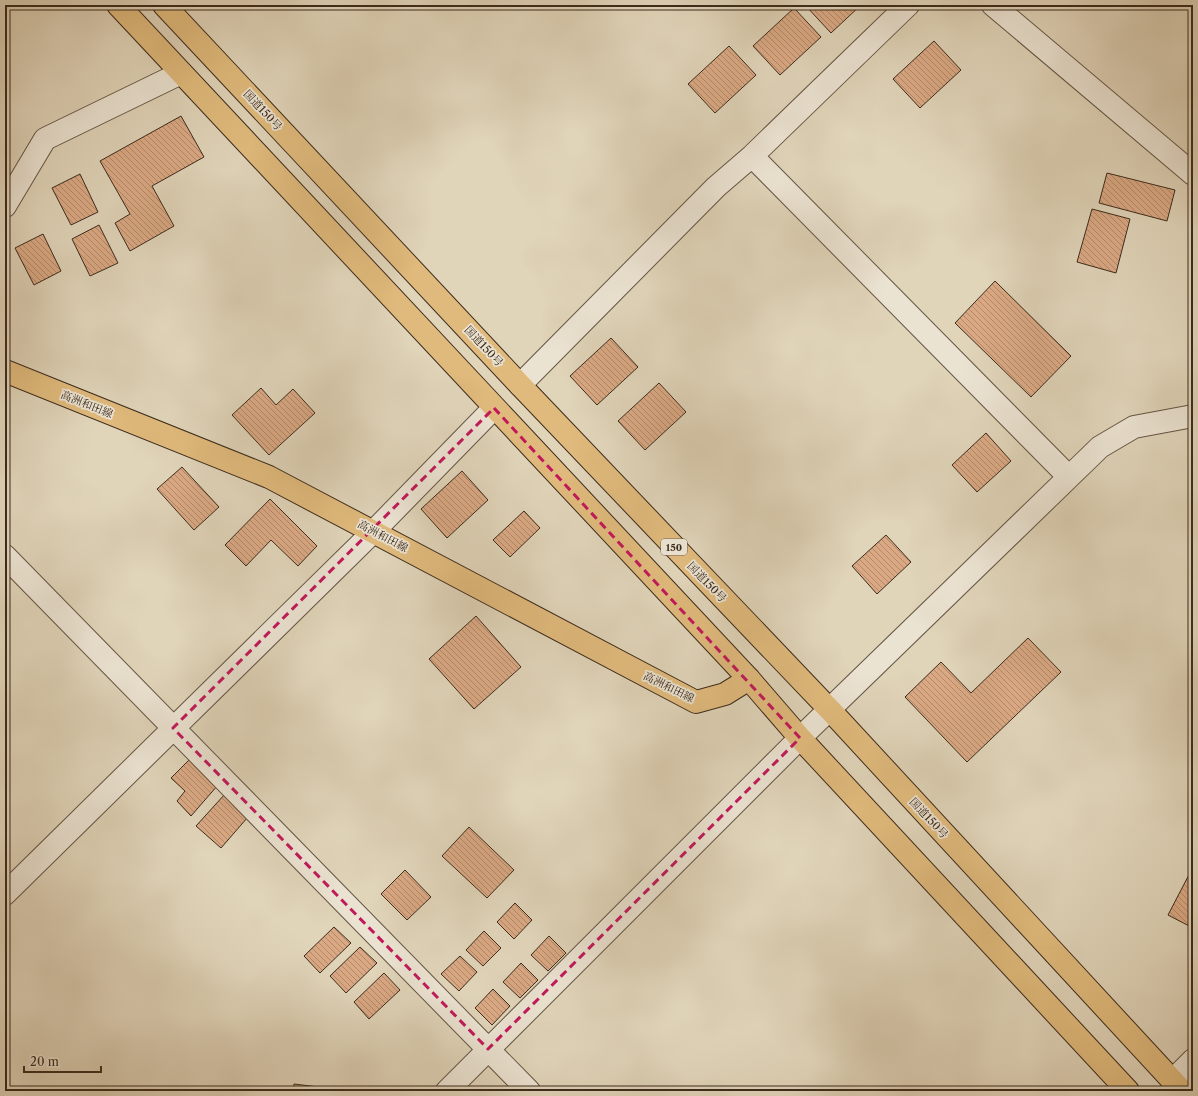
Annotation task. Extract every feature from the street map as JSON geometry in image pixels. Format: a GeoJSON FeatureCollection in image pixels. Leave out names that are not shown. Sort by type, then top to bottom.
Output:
{"type":"FeatureCollection","features":[{"type":"Feature","properties":{"kind":"main road"},"geometry":{"type":"LineString","coordinates":[[118,5],[749,679],[800,738],[1128,1091]]}},
{"type":"Feature","properties":{"kind":"main road","name":"国道150号"},"geometry":{"type":"LineString","coordinates":[[164,5],[520,385],[830,710],[1177,1086]]}},
{"type":"Feature","properties":{"kind":"main road","name":"高洲和田線"},"geometry":{"type":"LineString","coordinates":[[5,371],[269,477],[696,702],[725,694],[749,679]]}},
{"type":"Feature","properties":{"kind":"street"},"geometry":{"type":"LineString","coordinates":[[520,385],[716,187],[752,156],[908,5]]}},
{"type":"Feature","properties":{"kind":"street"},"geometry":{"type":"LineString","coordinates":[[993,5],[1193,174]]}},
{"type":"Feature","properties":{"kind":"street"},"geometry":{"type":"LineString","coordinates":[[5,206],[45,139],[181,73]]}},
{"type":"Feature","properties":{"kind":"street"},"geometry":{"type":"LineString","coordinates":[[752,156],[1069,477]]}},
{"type":"Feature","properties":{"kind":"street"},"geometry":{"type":"LineString","coordinates":[[5,894],[374,531],[494,408]]}},
{"type":"Feature","properties":{"kind":"street"},"geometry":{"type":"LineString","coordinates":[[447,1091],[800,738],[1100,447],[1134,427],[1193,416]]}},
{"type":"Feature","properties":{"kind":"street"},"geometry":{"type":"LineString","coordinates":[[5,556],[529,1091]]}},
{"type":"Feature","properties":{"kind":"street"},"geometry":{"type":"LineString","coordinates":[[1177,1086],[1193,1060]]}},
{"type":"Feature","properties":{"kind":"highlighted area"},"geometry":{"type":"Polygon","coordinates":[[[494,408],[800,738],[488,1049],[173,728],[494,408]]]}},
{"type":"Feature","properties":{"kind":"building"},"geometry":{"type":"Polygon","coordinates":[[[805,5],[861,5],[831,33],[805,5]]]}},
{"type":"Feature","properties":{"kind":"building"},"geometry":{"type":"Polygon","coordinates":[[[794,8],[821,37],[780,75],[753,46],[794,8]]]}},
{"type":"Feature","properties":{"kind":"building"},"geometry":{"type":"Polygon","coordinates":[[[934,41],[961,70],[920,108],[893,79],[934,41]]]}},
{"type":"Feature","properties":{"kind":"building"},"geometry":{"type":"Polygon","coordinates":[[[729,46],[756,75],[715,113],[688,84],[729,46]]]}},
{"type":"Feature","properties":{"kind":"building"},"geometry":{"type":"Polygon","coordinates":[[[181,116],[204,157],[152,186],[174,226],[130,251],[115,223],[130,214],[100,161],[181,116]]]}},
{"type":"Feature","properties":{"kind":"building"},"geometry":{"type":"Polygon","coordinates":[[[1107,173],[1175,190],[1167,221],[1099,203],[1107,173]]]}},
{"type":"Feature","properties":{"kind":"building"},"geometry":{"type":"Polygon","coordinates":[[[80,174],[98,212],[71,225],[52,188],[80,174]]]}},
{"type":"Feature","properties":{"kind":"building"},"geometry":{"type":"Polygon","coordinates":[[[1092,209],[1130,219],[1116,273],[1077,262],[1092,209]]]}},
{"type":"Feature","properties":{"kind":"building"},"geometry":{"type":"Polygon","coordinates":[[[99,225],[118,263],[90,276],[72,239],[99,225]]]}},
{"type":"Feature","properties":{"kind":"building"},"geometry":{"type":"Polygon","coordinates":[[[43,234],[61,271],[34,285],[15,248],[43,234]]]}},
{"type":"Feature","properties":{"kind":"building"},"geometry":{"type":"Polygon","coordinates":[[[995,281],[1071,356],[1031,397],[955,323],[995,281]]]}},
{"type":"Feature","properties":{"kind":"building"},"geometry":{"type":"Polygon","coordinates":[[[611,338],[638,367],[597,405],[570,376],[611,338]]]}},
{"type":"Feature","properties":{"kind":"building"},"geometry":{"type":"Polygon","coordinates":[[[659,383],[686,412],[645,450],[618,421],[659,383]]]}},
{"type":"Feature","properties":{"kind":"building"},"geometry":{"type":"Polygon","coordinates":[[[261,388],[276,405],[293,389],[315,413],[269,455],[232,415],[261,388]]]}},
{"type":"Feature","properties":{"kind":"building"},"geometry":{"type":"Polygon","coordinates":[[[986,433],[1011,461],[977,492],[952,465],[986,433]]]}},
{"type":"Feature","properties":{"kind":"building"},"geometry":{"type":"Polygon","coordinates":[[[182,467],[219,507],[194,530],[157,489],[182,467]]]}},
{"type":"Feature","properties":{"kind":"building"},"geometry":{"type":"Polygon","coordinates":[[[462,471],[488,500],[447,538],[421,509],[462,471]]]}},
{"type":"Feature","properties":{"kind":"building"},"geometry":{"type":"Polygon","coordinates":[[[270,499],[317,546],[298,566],[271,540],[246,566],[225,545],[270,499]]]}},
{"type":"Feature","properties":{"kind":"building"},"geometry":{"type":"Polygon","coordinates":[[[524,511],[540,528],[510,557],[493,540],[524,511]]]}},
{"type":"Feature","properties":{"kind":"building"},"geometry":{"type":"Polygon","coordinates":[[[886,535],[911,562],[877,594],[852,566],[886,535]]]}},
{"type":"Feature","properties":{"kind":"building"},"geometry":{"type":"Polygon","coordinates":[[[476,616],[521,667],[474,709],[429,659],[476,616]]]}},
{"type":"Feature","properties":{"kind":"building"},"geometry":{"type":"Polygon","coordinates":[[[1028,638],[1061,672],[967,762],[905,697],[941,662],[971,693],[1028,638]]]}},
{"type":"Feature","properties":{"kind":"building"},"geometry":{"type":"Polygon","coordinates":[[[191,758],[218,785],[191,816],[177,801],[185,791],[171,778],[191,758]]]}},
{"type":"Feature","properties":{"kind":"building"},"geometry":{"type":"Polygon","coordinates":[[[225,794],[248,817],[221,848],[196,826],[225,794]]]}},
{"type":"Feature","properties":{"kind":"building"},"geometry":{"type":"Polygon","coordinates":[[[469,827],[514,870],[487,898],[442,856],[469,827]]]}},
{"type":"Feature","properties":{"kind":"building"},"geometry":{"type":"Polygon","coordinates":[[[1193,867],[1193,928],[1168,915],[1193,867]]]}},
{"type":"Feature","properties":{"kind":"building"},"geometry":{"type":"Polygon","coordinates":[[[405,870],[431,897],[407,920],[381,894],[405,870]]]}},
{"type":"Feature","properties":{"kind":"building"},"geometry":{"type":"Polygon","coordinates":[[[515,903],[532,920],[514,939],[497,922],[515,903]]]}},
{"type":"Feature","properties":{"kind":"building"},"geometry":{"type":"Polygon","coordinates":[[[334,927],[351,943],[320,973],[304,956],[334,927]]]}},
{"type":"Feature","properties":{"kind":"building"},"geometry":{"type":"Polygon","coordinates":[[[484,931],[501,948],[483,966],[466,950],[484,931]]]}},
{"type":"Feature","properties":{"kind":"building"},"geometry":{"type":"Polygon","coordinates":[[[549,936],[566,953],[548,971],[531,955],[549,936]]]}},
{"type":"Feature","properties":{"kind":"building"},"geometry":{"type":"Polygon","coordinates":[[[360,947],[377,963],[346,993],[330,976],[360,947]]]}},
{"type":"Feature","properties":{"kind":"building"},"geometry":{"type":"Polygon","coordinates":[[[460,956],[477,972],[459,991],[441,974],[460,956]]]}},
{"type":"Feature","properties":{"kind":"building"},"geometry":{"type":"Polygon","coordinates":[[[521,963],[538,980],[520,998],[503,982],[521,963]]]}},
{"type":"Feature","properties":{"kind":"building"},"geometry":{"type":"Polygon","coordinates":[[[384,973],[400,990],[369,1019],[354,1002],[384,973]]]}},
{"type":"Feature","properties":{"kind":"building"},"geometry":{"type":"Polygon","coordinates":[[[493,989],[510,1006],[492,1025],[475,1008],[493,989]]]}},
{"type":"Feature","properties":{"kind":"building"},"geometry":{"type":"Polygon","coordinates":[[[294,1084],[335,1089],[335,1091],[293,1091],[294,1084]]]}}]}
